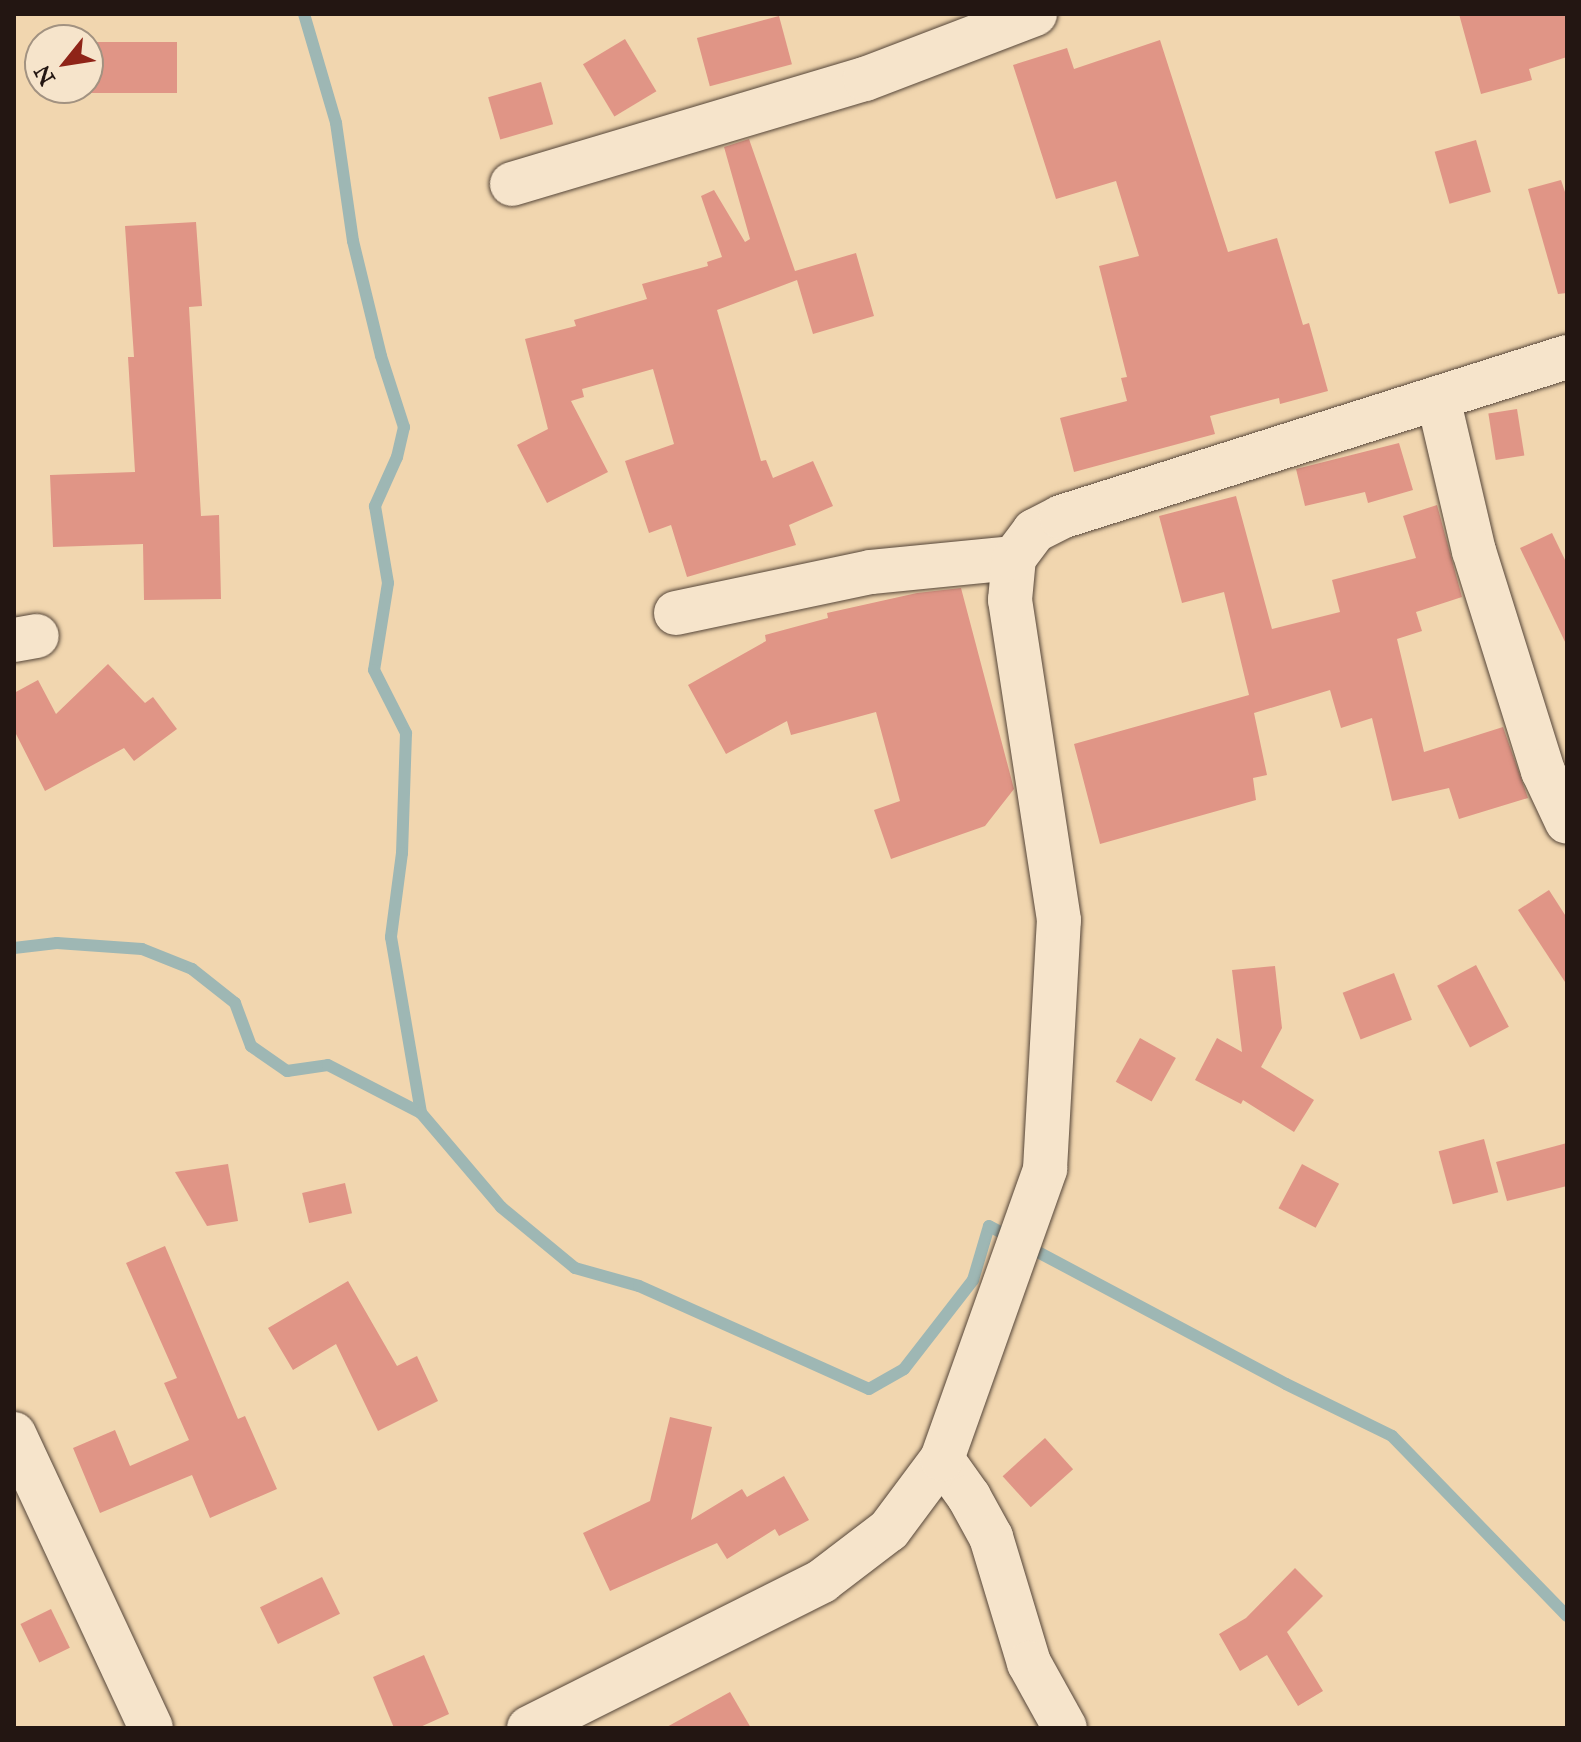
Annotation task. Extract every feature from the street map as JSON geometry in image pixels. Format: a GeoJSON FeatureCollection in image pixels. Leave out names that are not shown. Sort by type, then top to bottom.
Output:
{"type":"FeatureCollection","features":[{"type":"Feature","properties":{"kind":"street"},"geometry":{"type":"LineString","coordinates":[[512,184],[865,79],[1035,14]]}},
{"type":"Feature","properties":{"kind":"street"},"geometry":{"type":"LineString","coordinates":[[529,1728],[822,1581],[889,1530],[942,1459],[1045,1169],[1059,920],[1010,600],[1014,558],[1034,531],[1061,517],[1567,357]]}},
{"type":"Feature","properties":{"kind":"street"},"geometry":{"type":"LineString","coordinates":[[1438,398],[1474,551],[1543,771],[1567,822]]}},
{"type":"Feature","properties":{"kind":"street"},"geometry":{"type":"LineString","coordinates":[[676,613],[871,572],[1014,558]]}},
{"type":"Feature","properties":{"kind":"street"},"geometry":{"type":"LineString","coordinates":[[14,1434],[151,1728]]}},
{"type":"Feature","properties":{"kind":"street"},"geometry":{"type":"LineString","coordinates":[[942,1459],[991,1537],[1029,1663],[1065,1728]]}},
{"type":"Feature","properties":{"kind":"building"},"geometry":{"type":"Polygon","coordinates":[[[1459,14],[1567,14],[1567,57],[1529,69],[1532,80],[1481,94],[1459,14]]]}},
{"type":"Feature","properties":{"kind":"building"},"geometry":{"type":"Polygon","coordinates":[[[779,16],[792,64],[710,86],[697,38],[779,16]]]}},
{"type":"Feature","properties":{"kind":"building"},"geometry":{"type":"Polygon","coordinates":[[[625,39],[656,91],[614,117],[583,64],[625,39]]]}},
{"type":"Feature","properties":{"kind":"building"},"geometry":{"type":"Polygon","coordinates":[[[1160,40],[1228,252],[1277,238],[1303,325],[1309,323],[1328,391],[1280,404],[1279,398],[1210,416],[1215,434],[1074,472],[1060,418],[1127,401],[1121,378],[1127,377],[1099,266],[1139,256],[1116,181],[1056,199],[1013,65],[1067,48],[1074,69],[1160,40]]]}},
{"type":"Feature","properties":{"kind":"building"},"geometry":{"type":"Polygon","coordinates":[[[104,42],[177,42],[177,93],[104,93],[104,42]]]}},
{"type":"Feature","properties":{"kind":"building"},"geometry":{"type":"Polygon","coordinates":[[[541,82],[553,124],[500,139],[488,97],[541,82]]]}},
{"type":"Feature","properties":{"kind":"building"},"geometry":{"type":"Polygon","coordinates":[[[749,139],[795,271],[856,253],[874,316],[813,334],[797,280],[717,310],[761,461],[766,460],[773,478],[813,461],[833,506],[789,525],[796,545],[687,577],[671,525],[649,533],[625,461],[674,444],[653,369],[582,389],[584,397],[571,401],[608,472],[547,503],[517,445],[548,429],[525,339],[576,326],[574,320],[647,299],[642,284],[708,266],[707,262],[722,257],[701,196],[714,190],[745,242],[750,239],[724,147],[749,139]]]}},
{"type":"Feature","properties":{"kind":"building"},"geometry":{"type":"Polygon","coordinates":[[[1476,140],[1491,192],[1450,204],[1435,152],[1476,140]]]}},
{"type":"Feature","properties":{"kind":"building"},"geometry":{"type":"Polygon","coordinates":[[[1561,180],[1567,198],[1567,293],[1558,294],[1528,189],[1561,180]]]}},
{"type":"Feature","properties":{"kind":"building"},"geometry":{"type":"Polygon","coordinates":[[[196,222],[202,306],[189,307],[201,516],[219,515],[221,599],[144,600],[143,544],[53,547],[50,475],[135,472],[128,357],[134,357],[125,226],[196,222]]]}},
{"type":"Feature","properties":{"kind":"building"},"geometry":{"type":"Polygon","coordinates":[[[1517,409],[1524,455],[1496,460],[1488,414],[1517,409]]]}},
{"type":"Feature","properties":{"kind":"building"},"geometry":{"type":"Polygon","coordinates":[[[1399,443],[1413,490],[1368,503],[1365,492],[1305,506],[1296,469],[1399,443]]]}},
{"type":"Feature","properties":{"kind":"building"},"geometry":{"type":"Polygon","coordinates":[[[1236,496],[1272,629],[1340,612],[1332,580],[1416,558],[1403,516],[1437,505],[1462,597],[1416,612],[1422,631],[1397,639],[1424,752],[1503,727],[1528,798],[1459,819],[1449,788],[1392,801],[1372,718],[1341,728],[1330,690],[1254,713],[1267,775],[1253,778],[1256,800],[1100,844],[1074,744],[1249,695],[1224,592],[1182,603],[1159,516],[1236,496]]]}},
{"type":"Feature","properties":{"kind":"building"},"geometry":{"type":"Polygon","coordinates":[[[1552,533],[1567,564],[1567,646],[1520,548],[1552,533]]]}},
{"type":"Feature","properties":{"kind":"building"},"geometry":{"type":"Polygon","coordinates":[[[961,588],[1014,789],[985,826],[891,859],[874,810],[900,801],[876,712],[791,735],[787,721],[726,754],[688,685],[766,641],[765,635],[828,618],[827,613],[917,593],[961,588]]]}},
{"type":"Feature","properties":{"kind":"building"},"geometry":{"type":"Polygon","coordinates":[[[108,664],[145,703],[153,697],[177,729],[134,761],[124,748],[45,791],[14,730],[14,693],[38,680],[56,714],[108,664]]]}},
{"type":"Feature","properties":{"kind":"building"},"geometry":{"type":"Polygon","coordinates":[[[1549,890],[1567,918],[1567,985],[1518,910],[1549,890]]]}},
{"type":"Feature","properties":{"kind":"building"},"geometry":{"type":"Polygon","coordinates":[[[1476,965],[1509,1027],[1470,1047],[1437,986],[1476,965]]]}},
{"type":"Feature","properties":{"kind":"building"},"geometry":{"type":"Polygon","coordinates":[[[1275,966],[1282,1028],[1261,1067],[1314,1100],[1294,1132],[1243,1100],[1241,1104],[1195,1080],[1217,1038],[1242,1052],[1232,970],[1275,966]]]}},
{"type":"Feature","properties":{"kind":"building"},"geometry":{"type":"Polygon","coordinates":[[[1394,973],[1412,1020],[1361,1039],[1343,993],[1394,973]]]}},
{"type":"Feature","properties":{"kind":"building"},"geometry":{"type":"Polygon","coordinates":[[[1140,1038],[1176,1058],[1152,1102],[1116,1082],[1140,1038]]]}},
{"type":"Feature","properties":{"kind":"building"},"geometry":{"type":"Polygon","coordinates":[[[1484,1139],[1498,1192],[1453,1204],[1439,1151],[1484,1139]]]}},
{"type":"Feature","properties":{"kind":"building"},"geometry":{"type":"Polygon","coordinates":[[[1567,1143],[1567,1186],[1507,1201],[1496,1162],[1567,1143]]]}},
{"type":"Feature","properties":{"kind":"building"},"geometry":{"type":"Polygon","coordinates":[[[228,1164],[238,1221],[207,1226],[175,1172],[228,1164]]]}},
{"type":"Feature","properties":{"kind":"building"},"geometry":{"type":"Polygon","coordinates":[[[1302,1164],[1339,1184],[1316,1228],[1279,1208],[1302,1164]]]}},
{"type":"Feature","properties":{"kind":"building"},"geometry":{"type":"Polygon","coordinates":[[[345,1183],[352,1213],[309,1223],[302,1193],[345,1183]]]}},
{"type":"Feature","properties":{"kind":"building"},"geometry":{"type":"Polygon","coordinates":[[[165,1246],[238,1419],[245,1416],[277,1489],[210,1518],[192,1475],[100,1513],[73,1448],[115,1430],[130,1466],[189,1440],[164,1383],[177,1378],[126,1263],[165,1246]]]}},
{"type":"Feature","properties":{"kind":"building"},"geometry":{"type":"Polygon","coordinates":[[[348,1281],[397,1366],[417,1356],[438,1401],[378,1431],[336,1344],[293,1370],[268,1328],[348,1281]]]}},
{"type":"Feature","properties":{"kind":"building"},"geometry":{"type":"Polygon","coordinates":[[[670,1417],[712,1427],[691,1520],[742,1489],[747,1497],[784,1476],[809,1520],[779,1536],[775,1529],[727,1559],[717,1543],[610,1591],[583,1533],[650,1501],[670,1417]]]}},
{"type":"Feature","properties":{"kind":"building"},"geometry":{"type":"Polygon","coordinates":[[[1045,1438],[1073,1469],[1031,1507],[1003,1476],[1045,1438]]]}},
{"type":"Feature","properties":{"kind":"building"},"geometry":{"type":"Polygon","coordinates":[[[1295,1568],[1323,1596],[1287,1632],[1323,1691],[1298,1706],[1267,1655],[1240,1671],[1219,1634],[1246,1618],[1295,1568]]]}},
{"type":"Feature","properties":{"kind":"building"},"geometry":{"type":"Polygon","coordinates":[[[322,1577],[340,1614],[278,1644],[260,1607],[322,1577]]]}},
{"type":"Feature","properties":{"kind":"building"},"geometry":{"type":"Polygon","coordinates":[[[51,1609],[70,1648],[39,1663],[20,1624],[51,1609]]]}},
{"type":"Feature","properties":{"kind":"building"},"geometry":{"type":"Polygon","coordinates":[[[424,1655],[449,1714],[418,1728],[394,1728],[373,1677],[424,1655]]]}},
{"type":"Feature","properties":{"kind":"building"},"geometry":{"type":"Polygon","coordinates":[[[730,1692],[751,1728],[665,1728],[730,1692]]]}},
{"type":"Feature","properties":{"kind":"waterway"},"geometry":{"type":"LineString","coordinates":[[304,14],[336,123],[353,241],[381,356],[404,427],[397,457],[375,506],[388,583],[374,670],[406,733],[402,853],[391,937],[421,1113]]}},
{"type":"Feature","properties":{"kind":"waterway"},"geometry":{"type":"LineString","coordinates":[[14,948],[57,943],[142,949],[192,969],[235,1003],[251,1046],[287,1071],[328,1065],[421,1113],[501,1207],[575,1268],[639,1286],[869,1389],[904,1369],[973,1280],[989,1226],[1286,1384],[1392,1436],[1567,1616]]}}]}
